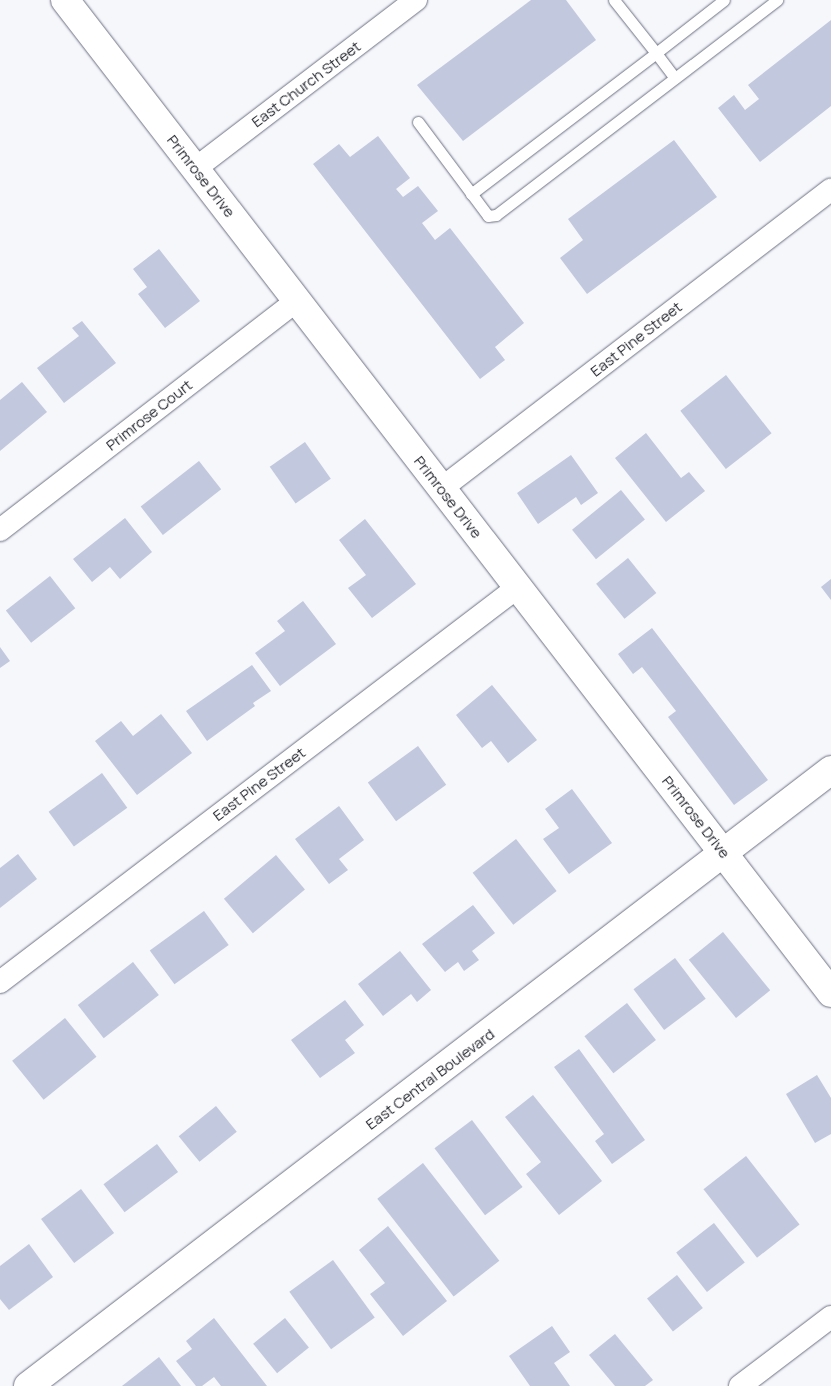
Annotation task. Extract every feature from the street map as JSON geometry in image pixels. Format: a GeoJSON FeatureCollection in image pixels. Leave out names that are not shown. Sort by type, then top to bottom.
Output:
{"type":"FeatureCollection","features":[{"type":"Feature","properties":{"kind":"street","name":"Primrose Drive"},"geometry":{"type":"LineString","coordinates":[[65,0],[831,993]]}},
{"type":"Feature","properties":{"kind":"street","name":"East Church Street"},"geometry":{"type":"LineString","coordinates":[[196,168],[416,0]]}},
{"type":"Feature","properties":{"kind":"street","name":"East Pine Street"},"geometry":{"type":"LineString","coordinates":[[442,488],[831,190]]}},
{"type":"Feature","properties":{"kind":"street","name":"Primrose Court"},"geometry":{"type":"LineString","coordinates":[[0,530],[298,300]]}},
{"type":"Feature","properties":{"kind":"street","name":"East Pine Street"},"geometry":{"type":"LineString","coordinates":[[0,982],[518,587]]}},
{"type":"Feature","properties":{"kind":"street","name":"East Central Boulevard"},"geometry":{"type":"LineString","coordinates":[[37,1383],[831,770]]}},
{"type":"Feature","properties":{"kind":"street"},"geometry":{"type":"LineString","coordinates":[[740,1386],[831,1316]]}},
{"type":"Feature","properties":{"kind":"lane"},"geometry":{"type":"LineString","coordinates":[[614,0],[675,78]]}},
{"type":"Feature","properties":{"kind":"lane"},"geometry":{"type":"LineString","coordinates":[[471,194],[724,0]]}},
{"type":"Feature","properties":{"kind":"lane"},"geometry":{"type":"LineString","coordinates":[[418,122],[488,216],[496,216],[777,0]]}},
{"type":"Feature","properties":{"kind":"building"},"geometry":{"type":"Polygon","coordinates":[[[531,0],[566,0],[596,40],[463,141],[417,85],[531,0]]]}},
{"type":"Feature","properties":{"kind":"building"},"geometry":{"type":"Polygon","coordinates":[[[831,20],[831,106],[760,162],[718,108],[734,95],[745,110],[759,99],[748,85],[831,20]]]}},
{"type":"Feature","properties":{"kind":"building"},"geometry":{"type":"Polygon","coordinates":[[[378,136],[410,178],[396,189],[403,197],[418,186],[438,211],[422,223],[435,240],[450,228],[524,323],[495,347],[505,360],[480,379],[313,164],[339,144],[350,157],[378,136]]]}},
{"type":"Feature","properties":{"kind":"building"},"geometry":{"type":"Polygon","coordinates":[[[674,140],[717,197],[587,294],[560,258],[583,240],[568,219],[674,140]]]}},
{"type":"Feature","properties":{"kind":"building"},"geometry":{"type":"Polygon","coordinates":[[[159,249],[200,301],[165,328],[138,294],[147,287],[133,269],[159,249]]]}},
{"type":"Feature","properties":{"kind":"building"},"geometry":{"type":"Polygon","coordinates":[[[82,321],[116,363],[64,403],[37,368],[79,336],[72,328],[82,321]]]}},
{"type":"Feature","properties":{"kind":"building"},"geometry":{"type":"Polygon","coordinates":[[[726,375],[772,433],[726,469],[680,411],[726,375]]]}},
{"type":"Feature","properties":{"kind":"building"},"geometry":{"type":"Polygon","coordinates":[[[22,382],[47,412],[0,451],[0,400],[22,382]]]}},
{"type":"Feature","properties":{"kind":"building"},"geometry":{"type":"Polygon","coordinates":[[[646,433],[681,478],[689,472],[705,491],[666,522],[615,458],[646,433]]]}},
{"type":"Feature","properties":{"kind":"building"},"geometry":{"type":"Polygon","coordinates":[[[305,442],[331,479],[296,504],[270,467],[305,442]]]}},
{"type":"Feature","properties":{"kind":"building"},"geometry":{"type":"Polygon","coordinates":[[[571,455],[598,493],[581,505],[576,497],[538,524],[517,493],[571,455]]]}},
{"type":"Feature","properties":{"kind":"building"},"geometry":{"type":"Polygon","coordinates":[[[199,461],[221,489],[163,535],[141,507],[199,461]]]}},
{"type":"Feature","properties":{"kind":"building"},"geometry":{"type":"Polygon","coordinates":[[[621,490],[645,520],[596,559],[572,530],[621,490]]]}},
{"type":"Feature","properties":{"kind":"building"},"geometry":{"type":"Polygon","coordinates":[[[125,518],[152,552],[120,579],[110,567],[92,582],[73,559],[125,518]]]}},
{"type":"Feature","properties":{"kind":"building"},"geometry":{"type":"Polygon","coordinates":[[[365,519],[416,584],[372,618],[348,588],[366,575],[339,540],[365,519]]]}},
{"type":"Feature","properties":{"kind":"building"},"geometry":{"type":"Polygon","coordinates":[[[628,558],[656,593],[624,619],[596,584],[628,558]]]}},
{"type":"Feature","properties":{"kind":"building"},"geometry":{"type":"Polygon","coordinates":[[[50,576],[75,608],[31,643],[6,610],[50,576]]]}},
{"type":"Feature","properties":{"kind":"building"},"geometry":{"type":"Polygon","coordinates":[[[831,579],[831,600],[821,587],[831,579]]]}},
{"type":"Feature","properties":{"kind":"building"},"geometry":{"type":"Polygon","coordinates":[[[303,601],[336,644],[280,686],[255,653],[285,631],[277,621],[303,601]]]}},
{"type":"Feature","properties":{"kind":"building"},"geometry":{"type":"Polygon","coordinates":[[[652,628],[768,780],[734,805],[668,717],[676,711],[642,667],[633,674],[618,654],[652,628]]]}},
{"type":"Feature","properties":{"kind":"building"},"geometry":{"type":"Polygon","coordinates":[[[0,647],[10,661],[0,668],[0,647]]]}},
{"type":"Feature","properties":{"kind":"building"},"geometry":{"type":"Polygon","coordinates":[[[252,665],[271,691],[253,703],[255,706],[207,741],[186,711],[252,665]]]}},
{"type":"Feature","properties":{"kind":"building"},"geometry":{"type":"Polygon","coordinates":[[[492,685],[537,740],[508,763],[491,741],[482,748],[456,715],[492,685]]]}},
{"type":"Feature","properties":{"kind":"building"},"geometry":{"type":"Polygon","coordinates":[[[161,714],[192,753],[137,795],[95,741],[121,721],[133,736],[161,714]]]}},
{"type":"Feature","properties":{"kind":"building"},"geometry":{"type":"Polygon","coordinates":[[[418,746],[446,785],[396,821],[368,782],[418,746]]]}},
{"type":"Feature","properties":{"kind":"building"},"geometry":{"type":"Polygon","coordinates":[[[102,773],[127,808],[74,847],[49,812],[102,773]]]}},
{"type":"Feature","properties":{"kind":"building"},"geometry":{"type":"Polygon","coordinates":[[[572,789],[612,843],[569,874],[543,839],[559,828],[545,809],[572,789]]]}},
{"type":"Feature","properties":{"kind":"building"},"geometry":{"type":"Polygon","coordinates":[[[339,806],[364,840],[339,859],[348,870],[329,884],[295,839],[339,806]]]}},
{"type":"Feature","properties":{"kind":"building"},"geometry":{"type":"Polygon","coordinates":[[[516,839],[557,891],[513,925],[473,873],[516,839]]]}},
{"type":"Feature","properties":{"kind":"building"},"geometry":{"type":"Polygon","coordinates":[[[18,854],[37,879],[0,908],[0,868],[18,854]]]}},
{"type":"Feature","properties":{"kind":"building"},"geometry":{"type":"Polygon","coordinates":[[[276,855],[305,889],[253,933],[224,899],[276,855]]]}},
{"type":"Feature","properties":{"kind":"building"},"geometry":{"type":"Polygon","coordinates":[[[473,905],[495,933],[472,951],[479,960],[464,971],[458,962],[445,972],[422,944],[473,905]]]}},
{"type":"Feature","properties":{"kind":"building"},"geometry":{"type":"Polygon","coordinates":[[[204,911],[229,945],[174,984],[150,950],[204,911]]]}},
{"type":"Feature","properties":{"kind":"building"},"geometry":{"type":"Polygon","coordinates":[[[723,932],[770,990],[736,1018],[689,960],[723,932]]]}},
{"type":"Feature","properties":{"kind":"building"},"geometry":{"type":"Polygon","coordinates":[[[400,951],[431,990],[417,1002],[411,994],[383,1016],[358,984],[400,951]]]}},
{"type":"Feature","properties":{"kind":"building"},"geometry":{"type":"Polygon","coordinates":[[[675,958],[706,999],[664,1030],[633,989],[675,958]]]}},
{"type":"Feature","properties":{"kind":"building"},"geometry":{"type":"Polygon","coordinates":[[[133,962],[159,995],[104,1038],[78,1005],[133,962]]]}},
{"type":"Feature","properties":{"kind":"building"},"geometry":{"type":"Polygon","coordinates":[[[345,1000],[364,1025],[345,1040],[355,1053],[320,1078],[291,1040],[345,1000]]]}},
{"type":"Feature","properties":{"kind":"building"},"geometry":{"type":"Polygon","coordinates":[[[627,1003],[656,1040],[613,1073],[584,1036],[627,1003]]]}},
{"type":"Feature","properties":{"kind":"building"},"geometry":{"type":"Polygon","coordinates":[[[65,1018],[96,1057],[44,1100],[12,1061],[65,1018]]]}},
{"type":"Feature","properties":{"kind":"building"},"geometry":{"type":"Polygon","coordinates":[[[579,1049],[645,1140],[612,1164],[595,1141],[604,1134],[554,1067],[579,1049]]]}},
{"type":"Feature","properties":{"kind":"building"},"geometry":{"type":"Polygon","coordinates":[[[817,1075],[831,1098],[831,1134],[815,1143],[786,1094],[817,1075]]]}},
{"type":"Feature","properties":{"kind":"building"},"geometry":{"type":"Polygon","coordinates":[[[533,1095],[602,1181],[559,1215],[526,1174],[541,1162],[505,1117],[533,1095]]]}},
{"type":"Feature","properties":{"kind":"building"},"geometry":{"type":"Polygon","coordinates":[[[216,1106],[237,1132],[199,1162],[179,1136],[216,1106]]]}},
{"type":"Feature","properties":{"kind":"building"},"geometry":{"type":"Polygon","coordinates":[[[472,1120],[523,1187],[485,1215],[434,1148],[472,1120]]]}},
{"type":"Feature","properties":{"kind":"building"},"geometry":{"type":"Polygon","coordinates":[[[157,1144],[178,1172],[125,1212],[103,1184],[157,1144]]]}},
{"type":"Feature","properties":{"kind":"building"},"geometry":{"type":"Polygon","coordinates":[[[746,1156],[800,1225],[757,1258],[703,1189],[746,1156]]]}},
{"type":"Feature","properties":{"kind":"building"},"geometry":{"type":"Polygon","coordinates":[[[423,1163],[499,1261],[454,1296],[377,1199],[423,1163]]]}},
{"type":"Feature","properties":{"kind":"building"},"geometry":{"type":"Polygon","coordinates":[[[81,1189],[114,1233],[74,1263],[41,1219],[81,1189]]]}},
{"type":"Feature","properties":{"kind":"building"},"geometry":{"type":"Polygon","coordinates":[[[714,1223],[745,1262],[707,1292],[676,1253],[714,1223]]]}},
{"type":"Feature","properties":{"kind":"building"},"geometry":{"type":"Polygon","coordinates":[[[388,1226],[447,1301],[403,1336],[370,1294],[385,1283],[359,1250],[388,1226]]]}},
{"type":"Feature","properties":{"kind":"building"},"geometry":{"type":"Polygon","coordinates":[[[29,1244],[53,1277],[9,1310],[0,1299],[0,1266],[29,1244]]]}},
{"type":"Feature","properties":{"kind":"building"},"geometry":{"type":"Polygon","coordinates":[[[333,1260],[375,1317],[331,1349],[289,1292],[333,1260]]]}},
{"type":"Feature","properties":{"kind":"building"},"geometry":{"type":"Polygon","coordinates":[[[677,1275],[703,1308],[673,1331],[647,1298],[677,1275]]]}},
{"type":"Feature","properties":{"kind":"building"},"geometry":{"type":"Polygon","coordinates":[[[214,1318],[267,1386],[221,1386],[214,1377],[202,1386],[196,1386],[176,1361],[192,1349],[186,1341],[214,1318]]]}},
{"type":"Feature","properties":{"kind":"building"},"geometry":{"type":"Polygon","coordinates":[[[285,1318],[309,1348],[277,1373],[253,1344],[285,1318]]]}},
{"type":"Feature","properties":{"kind":"building"},"geometry":{"type":"Polygon","coordinates":[[[552,1326],[570,1352],[554,1363],[570,1386],[530,1386],[509,1356],[552,1326]]]}},
{"type":"Feature","properties":{"kind":"building"},"geometry":{"type":"Polygon","coordinates":[[[615,1334],[653,1380],[645,1386],[615,1386],[589,1355],[615,1334]]]}},
{"type":"Feature","properties":{"kind":"building"},"geometry":{"type":"Polygon","coordinates":[[[159,1357],[181,1386],[122,1386],[159,1357]]]}}]}
